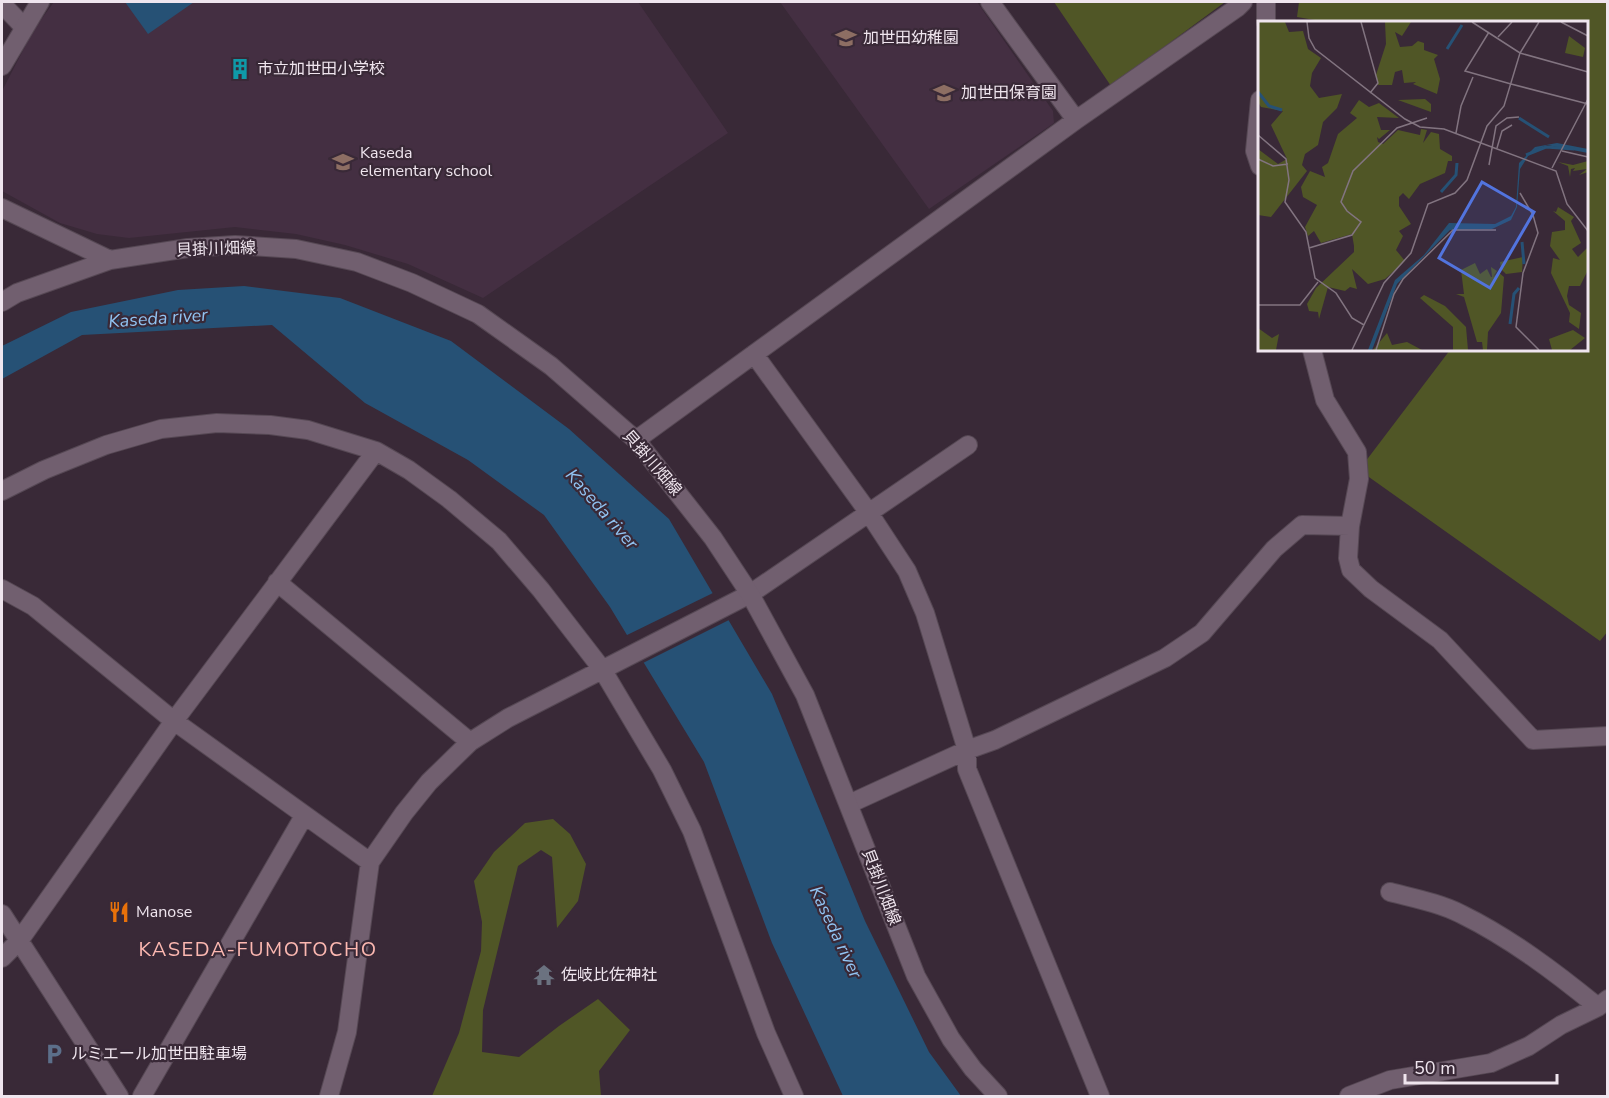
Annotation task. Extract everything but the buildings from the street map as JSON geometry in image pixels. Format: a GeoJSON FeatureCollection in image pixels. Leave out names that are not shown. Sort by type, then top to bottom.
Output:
{"type":"FeatureCollection","features":[{"type":"Feature","properties":{"kind":"street"},"geometry":{"type":"LineString","coordinates":[[2,66],[40,2]]}},
{"type":"Feature","properties":{"kind":"street"},"geometry":{"type":"LineString","coordinates":[[990,2],[1076,120]]}},
{"type":"Feature","properties":{"kind":"street"},"geometry":{"type":"LineString","coordinates":[[636,440],[1076,120],[1243,2]]}},
{"type":"Feature","properties":{"kind":"street"},"geometry":{"type":"LineString","coordinates":[[1266,2],[1266,21]]}},
{"type":"Feature","properties":{"kind":"street"},"geometry":{"type":"LineString","coordinates":[[2,4],[24,27]]}},
{"type":"Feature","properties":{"kind":"street"},"geometry":{"type":"LineString","coordinates":[[1258,121],[1255,152],[1258,160]]}},
{"type":"Feature","properties":{"kind":"street"},"geometry":{"type":"LineString","coordinates":[[2,208],[110,260]]}},
{"type":"Feature","properties":{"kind":"street","name":"貝掛川畑線"},"geometry":{"type":"LineString","coordinates":[[2,302],[17,293],[110,260],[188,248],[235,245],[296,249],[357,262],[412,283],[478,314],[551,366],[636,440],[713,538],[745,597],[805,695],[916,976],[951,1039],[973,1070],[998,1096]]}},
{"type":"Feature","properties":{"kind":"street"},"geometry":{"type":"LineString","coordinates":[[1312,351],[1325,400],[1357,452],[1359,479],[1350,526],[1348,558],[1351,570],[1371,589],[1440,640],[1533,740],[1608,736]]}},
{"type":"Feature","properties":{"kind":"street"},"geometry":{"type":"LineString","coordinates":[[754,354],[869,513],[907,570],[925,613],[967,750],[967,769],[1100,1096]]}},
{"type":"Feature","properties":{"kind":"street"},"geometry":{"type":"LineString","coordinates":[[2,491],[44,470],[106,445],[162,429],[217,423],[270,425],[298,429],[376,451],[409,470],[449,499],[499,541],[608,666],[692,831],[766,1033],[794,1096]]}},
{"type":"Feature","properties":{"kind":"street"},"geometry":{"type":"LineString","coordinates":[[329,1096],[347,1032],[370,862],[429,782],[470,742],[508,718],[745,597],[968,445]]}},
{"type":"Feature","properties":{"kind":"street"},"geometry":{"type":"LineString","coordinates":[[2,958],[19,941],[174,721],[376,451]]}},
{"type":"Feature","properties":{"kind":"street"},"geometry":{"type":"LineString","coordinates":[[849,804],[967,750],[995,740],[1165,658],[1202,633],[1274,549],[1302,525],[1350,526]]}},
{"type":"Feature","properties":{"kind":"street"},"geometry":{"type":"LineString","coordinates":[[277,582],[470,742]]}},
{"type":"Feature","properties":{"kind":"street"},"geometry":{"type":"LineString","coordinates":[[2,590],[33,606],[174,721],[370,862]]}},
{"type":"Feature","properties":{"kind":"street"},"geometry":{"type":"LineString","coordinates":[[142,1096],[304,816]]}},
{"type":"Feature","properties":{"kind":"street"},"geometry":{"type":"LineString","coordinates":[[1390,891],[1459,913],[1512,944],[1603,1003]]}},
{"type":"Feature","properties":{"kind":"street"},"geometry":{"type":"LineString","coordinates":[[2,914],[118,1096]]}},
{"type":"Feature","properties":{"kind":"street"},"geometry":{"type":"LineString","coordinates":[[1349,1096],[1390,1080],[1491,1063],[1529,1046],[1561,1024],[1603,1003]]}},
{"type":"Feature","properties":{"kind":"shaded area","name":"Kaseda elementary school"},"geometry":{"type":"Polygon","coordinates":[[[54,2],[638,2],[728,133],[483,298],[408,264],[345,245],[296,234],[235,227],[129,238],[97,234],[60,223],[2,191],[2,91],[34,29],[54,2]]]}},
{"type":"Feature","properties":{"kind":"shaded area","name":"加世田保育園"},"geometry":{"type":"Polygon","coordinates":[[[780,2],[977,2],[1053,111],[1054,123],[929,209],[780,2]]]}},
{"type":"Feature","properties":{"kind":"green space"},"geometry":{"type":"Polygon","coordinates":[[[1054,2],[1225,2],[1111,86],[1054,2]]]}},
{"type":"Feature","properties":{"kind":"green space"},"geometry":{"type":"Polygon","coordinates":[[[1299,2],[1607,2],[1608,631],[1600,641],[1359,470],[1449,351],[1588,351],[1588,21],[1320,21],[1297,17],[1299,2]]]}},
{"type":"Feature","properties":{"kind":"green space"},"geometry":{"type":"Polygon","coordinates":[[[553,819],[570,834],[586,864],[578,901],[557,928],[552,857],[541,850],[518,866],[483,1010],[482,1052],[519,1057],[598,999],[630,1030],[599,1071],[601,1096],[432,1096],[459,1033],[481,951],[482,922],[474,881],[494,852],[525,823],[553,819]]]}},
{"type":"Feature","properties":{"kind":"water"},"geometry":{"type":"Polygon","coordinates":[[[125,2],[194,2],[148,34],[125,2]]]}},
{"type":"Feature","properties":{"kind":"water","name":"Kaseda river"},"geometry":{"type":"Polygon","coordinates":[[[244,286],[340,298],[451,341],[569,429],[669,519],[772,694],[865,921],[929,1052],[961,1096],[843,1096],[772,943],[704,762],[610,607],[544,515],[468,460],[365,403],[272,325],[82,335],[2,379],[2,346],[71,312],[178,290],[244,286]]]}},
{"type":"Feature","properties":{"kind":"pier"},"geometry":{"type":"Polygon","coordinates":[[[715,592],[731,619],[641,664],[625,636],[715,592]]]}},
{"type":"Feature","properties":{"kind":"place","name":"加世田幼稚園"},"geometry":{"type":"Point","coordinates":[846,38]}},
{"type":"Feature","properties":{"kind":"place","name":"市立加世田小学校"},"geometry":{"type":"Point","coordinates":[240,69]}},
{"type":"Feature","properties":{"kind":"place","name":"加世田保育園"},"geometry":{"type":"Point","coordinates":[944,93]}},
{"type":"Feature","properties":{"kind":"place","name":"Kaseda elementary school"},"geometry":{"type":"Point","coordinates":[343,162]}},
{"type":"Feature","properties":{"kind":"place","name":"Manose"},"geometry":{"type":"Point","coordinates":[119,912]}},
{"type":"Feature","properties":{"kind":"place","name":"佐岐比佐神社"},"geometry":{"type":"Point","coordinates":[544,975]}},
{"type":"Feature","properties":{"kind":"place","name":"ルミエール加世田駐車場"},"geometry":{"type":"Point","coordinates":[54,1054]}},
{"type":"Feature","properties":{"kind":"district","name":"KASEDA-FUMOTOCHO"},"geometry":{"type":"Point","coordinates":[258,949]}}]}
